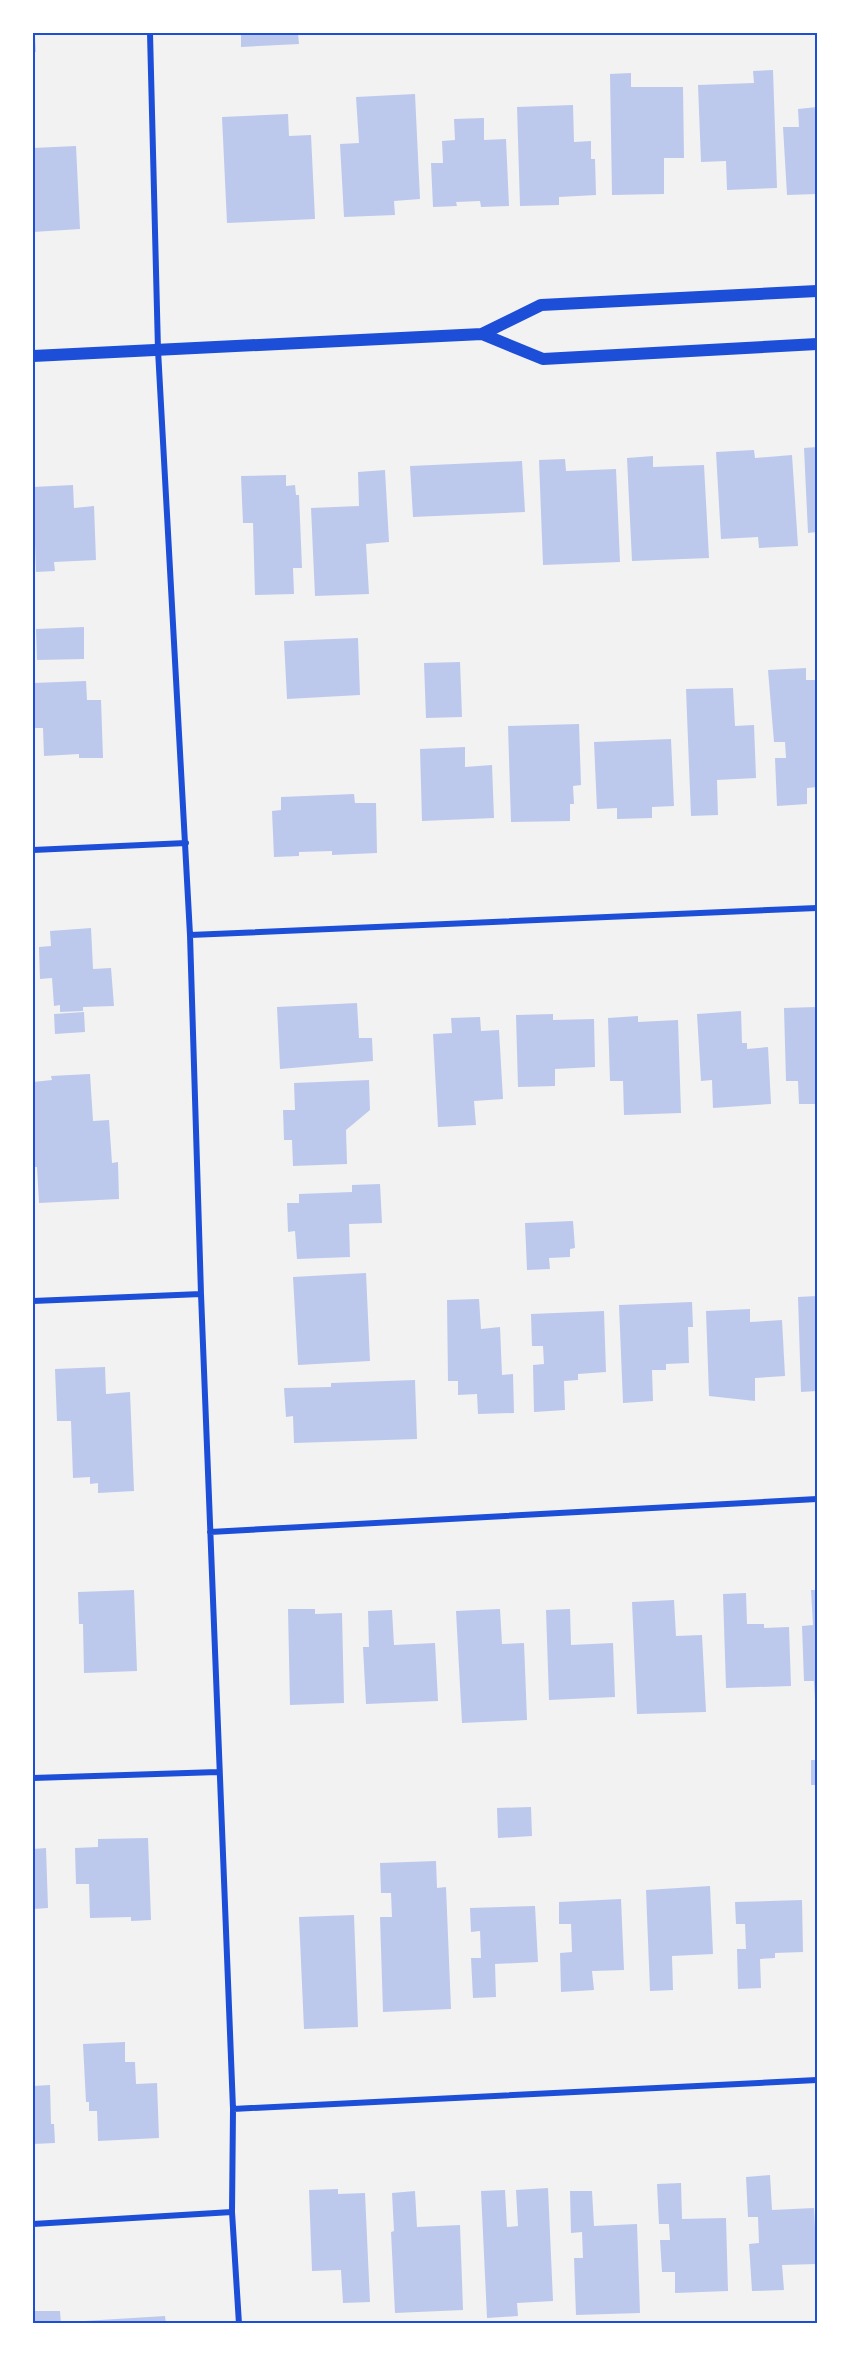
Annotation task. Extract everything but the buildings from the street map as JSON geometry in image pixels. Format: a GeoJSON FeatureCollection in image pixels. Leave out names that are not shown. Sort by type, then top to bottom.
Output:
{"type":"FeatureCollection","features":[{"type":"Feature","properties":{"kind":"main road"},"geometry":{"type":"LineString","coordinates":[[33,356],[482,334],[541,305],[817,291]]}},
{"type":"Feature","properties":{"kind":"main road"},"geometry":{"type":"LineString","coordinates":[[482,334],[543,359],[817,344]]}},
{"type":"Feature","properties":{"kind":"street"},"geometry":{"type":"LineString","coordinates":[[150,33],[158,350],[190,935],[218,1772],[233,2109],[232,2212],[239,2324]]}},
{"type":"Feature","properties":{"kind":"street"},"geometry":{"type":"LineString","coordinates":[[33,850],[186,843]]}},
{"type":"Feature","properties":{"kind":"street"},"geometry":{"type":"LineString","coordinates":[[190,935],[817,908]]}},
{"type":"Feature","properties":{"kind":"street"},"geometry":{"type":"LineString","coordinates":[[33,1301],[201,1294]]}},
{"type":"Feature","properties":{"kind":"street"},"geometry":{"type":"LineString","coordinates":[[210,1532],[817,1499]]}},
{"type":"Feature","properties":{"kind":"street"},"geometry":{"type":"LineString","coordinates":[[33,1778],[218,1772]]}},
{"type":"Feature","properties":{"kind":"street"},"geometry":{"type":"LineString","coordinates":[[233,2109],[817,2080]]}},
{"type":"Feature","properties":{"kind":"street"},"geometry":{"type":"LineString","coordinates":[[33,2224],[232,2212]]}}]}
